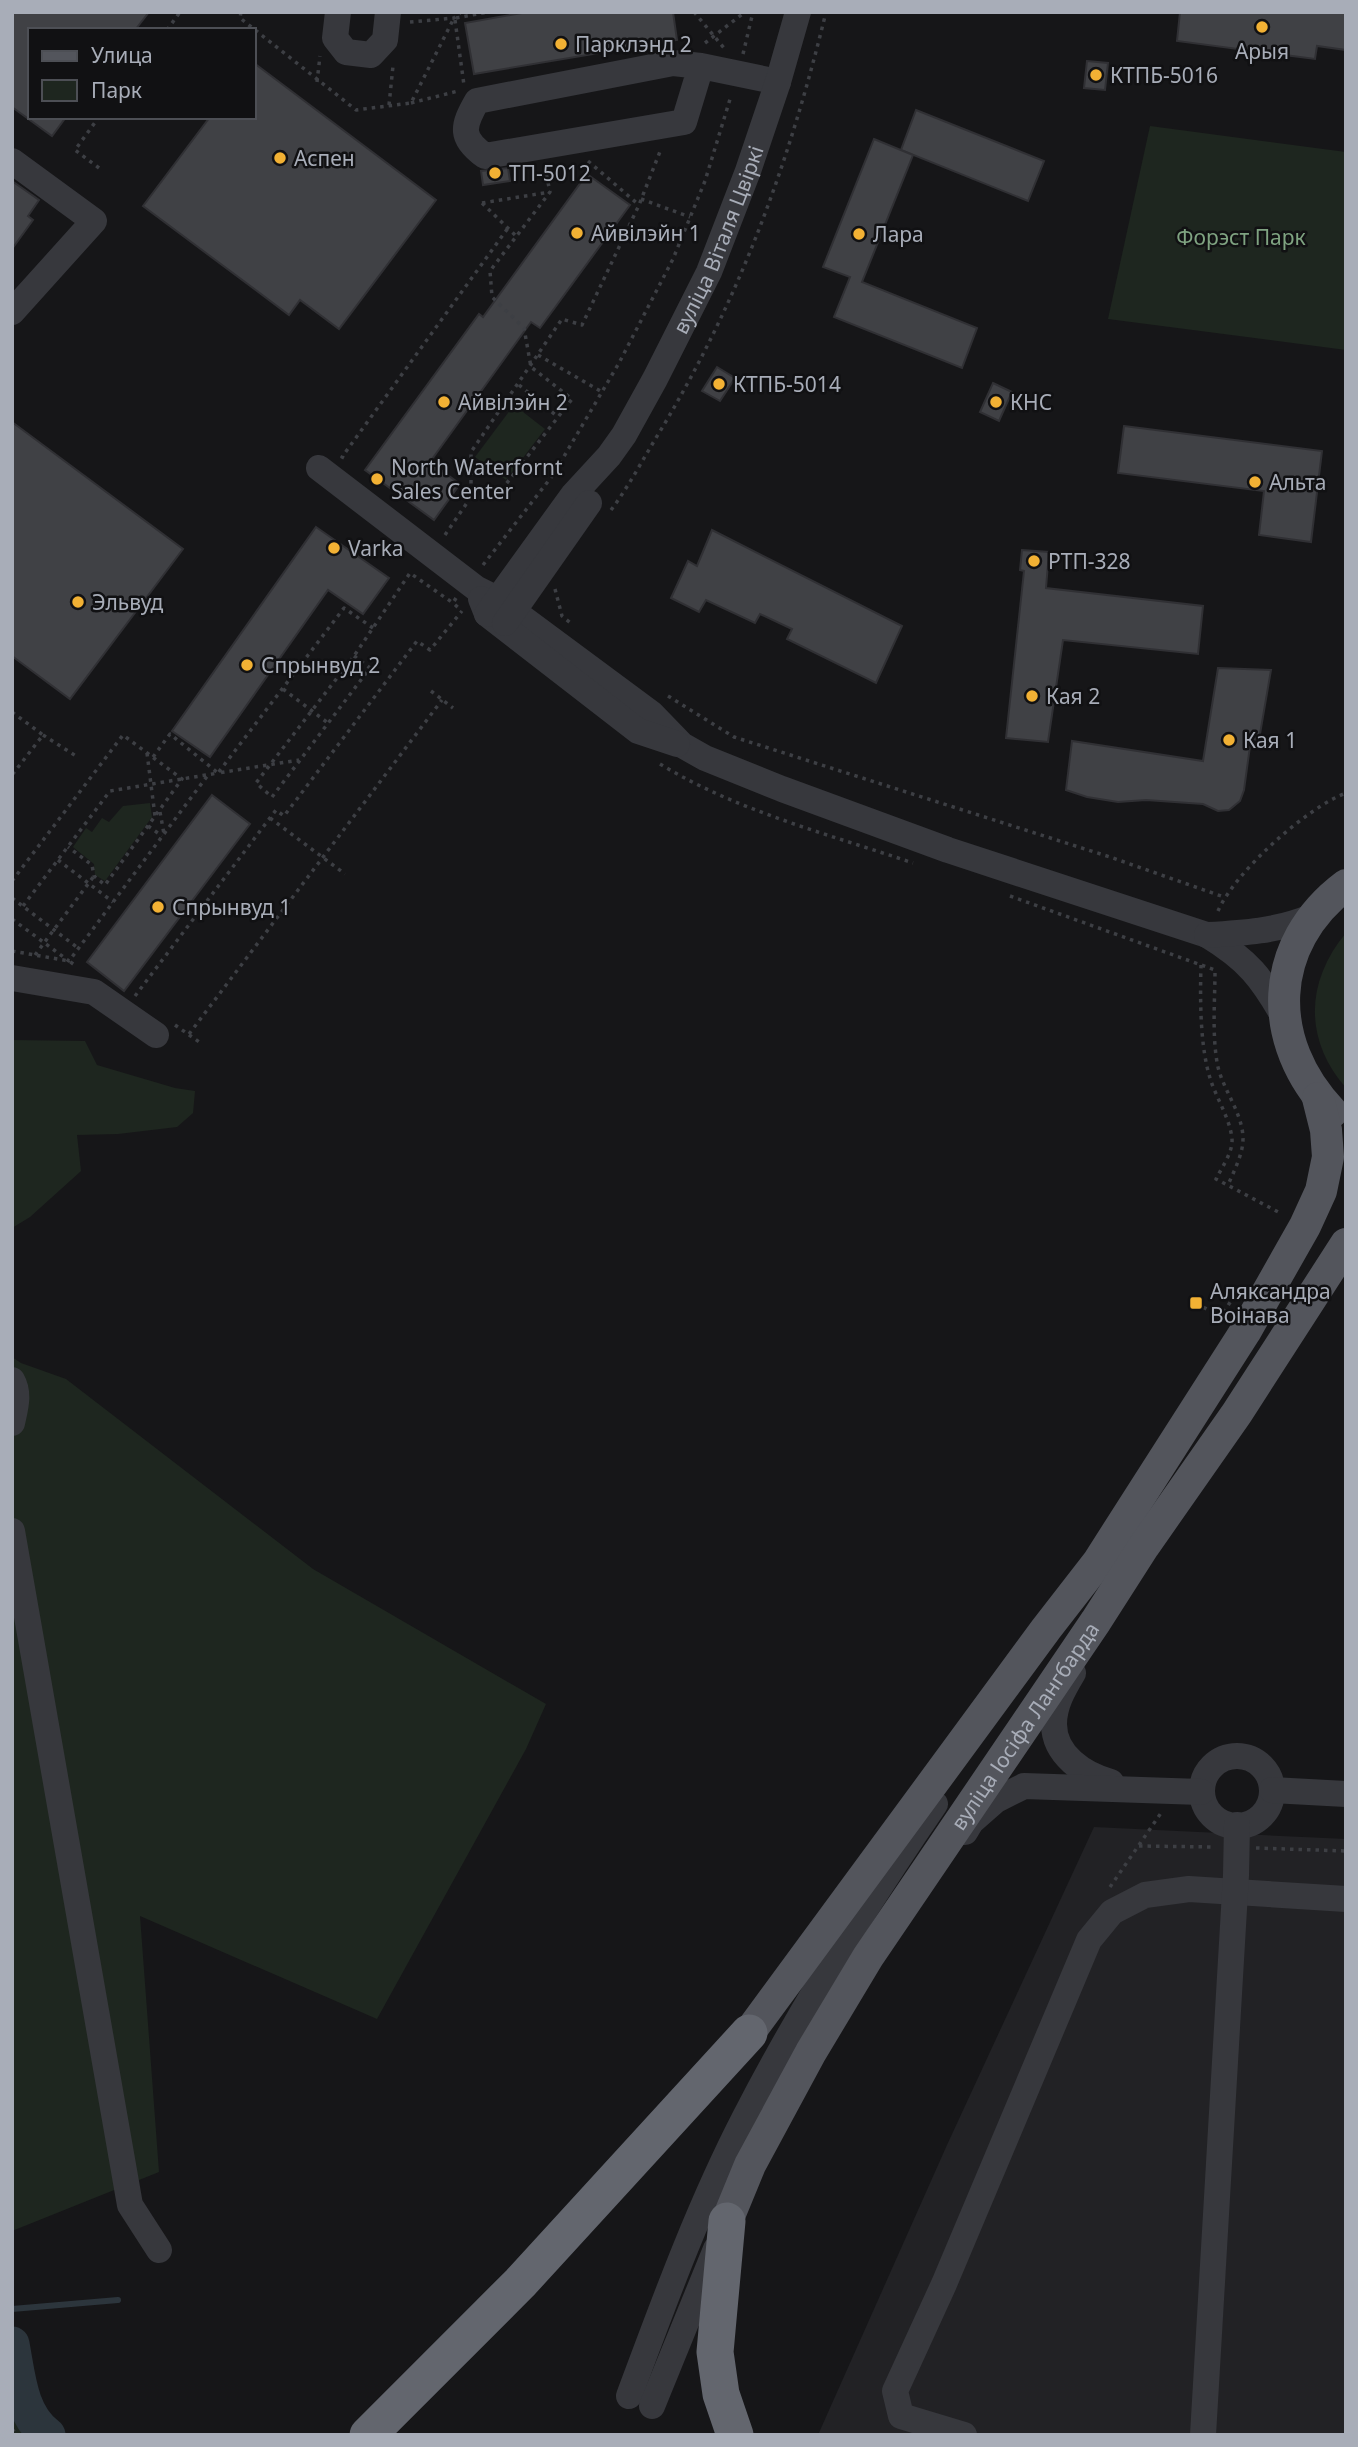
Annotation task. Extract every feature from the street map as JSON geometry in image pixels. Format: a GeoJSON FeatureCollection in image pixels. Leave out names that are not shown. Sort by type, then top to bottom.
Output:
{"type":"FeatureCollection","features":[{"type":"Feature","properties":{"kind":"highway"},"geometry":{"type":"LineString","coordinates":[[368,2435],[520,2283],[749,2033]]}},
{"type":"Feature","properties":{"kind":"highway"},"geometry":{"type":"LineString","coordinates":[[727,2221],[715,2352],[722,2394],[735,2435]]}},
{"type":"Feature","properties":{"kind":"main road"},"geometry":{"type":"LineString","coordinates":[[1346,885],[1326,900],[1300,935],[1289,965],[1284,998],[1285,1019],[1296,1061],[1318,1098],[1346,1124]]}},
{"type":"Feature","properties":{"kind":"main road","name":"вуліца Іосіфа Лангбарда"},"geometry":{"type":"LineString","coordinates":[[749,2033],[1098,1562],[1245,1332],[1305,1226],[1321,1191],[1328,1157],[1326,1130],[1318,1098]]}},
{"type":"Feature","properties":{"kind":"main road","name":"вуліца Іосіфа Лангбарда"},"geometry":{"type":"LineString","coordinates":[[727,2221],[750,2165],[811,2052],[868,1957],[1096,1621],[1144,1545],[1237,1413],[1346,1244]]}},
{"type":"Feature","properties":{"kind":"street"},"geometry":{"type":"LineString","coordinates":[[338,12],[335,38],[346,52],[371,55],[385,40],[398,17]]}},
{"type":"Feature","properties":{"kind":"street","name":"вуліца Віталя Цвіркі"},"geometry":{"type":"LineString","coordinates":[[490,609],[573,495],[609,456],[624,435],[655,379],[709,272],[748,171],[798,12]]}},
{"type":"Feature","properties":{"kind":"street"},"geometry":{"type":"LineString","coordinates":[[693,65],[684,122],[485,156],[470,145],[465,130],[469,114],[477,101],[673,63],[693,65],[778,82]]}},
{"type":"Feature","properties":{"kind":"street"},"geometry":{"type":"LineString","coordinates":[[12,161],[94,221],[12,313]]}},
{"type":"Feature","properties":{"kind":"street"},"geometry":{"type":"LineString","coordinates":[[318,468],[638,731],[682,745],[705,758],[795,794],[948,850],[1207,935],[1233,950],[1254,969],[1285,1019]]}},
{"type":"Feature","properties":{"kind":"street"},"geometry":{"type":"LineString","coordinates":[[1207,935],[1269,930],[1293,925],[1311,917]]}},
{"type":"Feature","properties":{"kind":"street"},"geometry":{"type":"LineString","coordinates":[[12,978],[94,992],[165,1030]]}},
{"type":"Feature","properties":{"kind":"street"},"geometry":{"type":"LineString","coordinates":[[12,1380],[17,1402],[12,1423]]}},
{"type":"Feature","properties":{"kind":"street"},"geometry":{"type":"LineString","coordinates":[[12,1531],[130,2205],[159,2250]]}},
{"type":"Feature","properties":{"kind":"street"},"geometry":{"type":"LineString","coordinates":[[727,2221],[640,2401],[664,2302],[744,2117],[812,1994],[892,1868],[1015,1691],[1098,1562]]}},
{"type":"Feature","properties":{"kind":"street"},"geometry":{"type":"LineString","coordinates":[[1096,1621],[1088,1647],[1060,1694],[1054,1724],[1059,1746],[1076,1767],[1089,1775],[1140,1789]]}},
{"type":"Feature","properties":{"kind":"street"},"geometry":{"type":"LineString","coordinates":[[1232,1756],[1255,1760],[1264,1768],[1272,1790],[1270,1801],[1258,1819],[1237,1825],[1225,1824],[1215,1818],[1207,1809],[1201,1792],[1205,1776],[1212,1766],[1221,1759],[1232,1756]]}},
{"type":"Feature","properties":{"kind":"street"},"geometry":{"type":"LineString","coordinates":[[913,1893],[943,1864],[971,1822],[996,1800],[1024,1786],[1201,1792]]}},
{"type":"Feature","properties":{"kind":"street"},"geometry":{"type":"LineString","coordinates":[[1272,1790],[1346,1794]]}},
{"type":"Feature","properties":{"kind":"street"},"geometry":{"type":"LineString","coordinates":[[1203,2435],[1237,1825]]}},
{"type":"Feature","properties":{"kind":"street"},"geometry":{"type":"LineString","coordinates":[[964,2435],[901,2416],[895,2391],[944,2284],[1089,1940],[1112,1912],[1145,1895],[1189,1889],[1346,1899]]}},
{"type":"Feature","properties":{"kind":"path"},"geometry":{"type":"LineString","coordinates":[[168,28],[180,12]]}},
{"type":"Feature","properties":{"kind":"path"},"geometry":{"type":"LineString","coordinates":[[233,12],[253,28]]}},
{"type":"Feature","properties":{"kind":"path"},"geometry":{"type":"LineString","coordinates":[[240,18],[241,12]]}},
{"type":"Feature","properties":{"kind":"path"},"geometry":{"type":"LineString","coordinates":[[256,31],[356,110],[411,103],[454,18],[461,12]]}},
{"type":"Feature","properties":{"kind":"path"},"geometry":{"type":"LineString","coordinates":[[398,17],[454,18],[488,12]]}},
{"type":"Feature","properties":{"kind":"path"},"geometry":{"type":"LineString","coordinates":[[694,12],[731,57]]}},
{"type":"Feature","properties":{"kind":"path"},"geometry":{"type":"LineString","coordinates":[[693,65],[713,36],[745,12]]}},
{"type":"Feature","properties":{"kind":"path"},"geometry":{"type":"LineString","coordinates":[[454,18],[464,90]]}},
{"type":"Feature","properties":{"kind":"path"},"geometry":{"type":"LineString","coordinates":[[98,119],[75,150],[99,168]]}},
{"type":"Feature","properties":{"kind":"path"},"geometry":{"type":"LineString","coordinates":[[455,542],[445,535],[471,497],[471,452],[562,318],[582,325],[639,205],[661,149],[649,151]]}},
{"type":"Feature","properties":{"kind":"path"},"geometry":{"type":"LineString","coordinates":[[600,159],[588,161],[639,205]]}},
{"type":"Feature","properties":{"kind":"path"},"geometry":{"type":"LineString","coordinates":[[471,497],[496,497],[572,399],[530,367],[524,328],[492,297],[490,271],[550,192],[545,168]]}},
{"type":"Feature","properties":{"kind":"path"},"geometry":{"type":"LineString","coordinates":[[517,237],[482,203],[550,192]]}},
{"type":"Feature","properties":{"kind":"path"},"geometry":{"type":"LineString","coordinates":[[641,199],[690,217]]}},
{"type":"Feature","properties":{"kind":"path"},"geometry":{"type":"LineString","coordinates":[[353,465],[342,457],[508,228]]}},
{"type":"Feature","properties":{"kind":"path"},"geometry":{"type":"LineString","coordinates":[[538,355],[602,392]]}},
{"type":"Feature","properties":{"kind":"path"},"geometry":{"type":"LineString","coordinates":[[518,384],[558,417]]}},
{"type":"Feature","properties":{"kind":"path"},"geometry":{"type":"LineString","coordinates":[[354,656],[370,668],[272,797],[256,783],[354,656],[410,573],[453,603]]}},
{"type":"Feature","properties":{"kind":"path"},"geometry":{"type":"LineString","coordinates":[[554,584],[562,616],[583,633]]}},
{"type":"Feature","properties":{"kind":"path"},"geometry":{"type":"LineString","coordinates":[[218,773],[344,608],[373,628]]}},
{"type":"Feature","properties":{"kind":"path"},"geometry":{"type":"LineString","coordinates":[[129,1003],[276,810],[284,816],[417,641],[430,650],[490,609]]}},
{"type":"Feature","properties":{"kind":"path"},"geometry":{"type":"LineString","coordinates":[[283,689],[328,723]]}},
{"type":"Feature","properties":{"kind":"path"},"geometry":{"type":"LineString","coordinates":[[657,690],[734,737],[1110,857],[1224,897]]}},
{"type":"Feature","properties":{"kind":"path"},"geometry":{"type":"LineString","coordinates":[[431,691],[453,708]]}},
{"type":"Feature","properties":{"kind":"path"},"geometry":{"type":"LineString","coordinates":[[189,1034],[442,700]]}},
{"type":"Feature","properties":{"kind":"path"},"geometry":{"type":"LineString","coordinates":[[12,712],[75,756]]}},
{"type":"Feature","properties":{"kind":"path"},"geometry":{"type":"LineString","coordinates":[[153,757],[170,734],[218,773]]}},
{"type":"Feature","properties":{"kind":"path"},"geometry":{"type":"LineString","coordinates":[[12,775],[43,735]]}},
{"type":"Feature","properties":{"kind":"path"},"geometry":{"type":"LineString","coordinates":[[12,881],[123,735],[182,779]]}},
{"type":"Feature","properties":{"kind":"path"},"geometry":{"type":"LineString","coordinates":[[146,753],[155,816]]}},
{"type":"Feature","properties":{"kind":"path"},"geometry":{"type":"LineString","coordinates":[[23,906],[110,791],[300,760]]}},
{"type":"Feature","properties":{"kind":"path"},"geometry":{"type":"LineString","coordinates":[[69,961],[208,775]]}},
{"type":"Feature","properties":{"kind":"path"},"geometry":{"type":"LineString","coordinates":[[68,847],[92,865],[94,876],[105,885],[182,779]]}},
{"type":"Feature","properties":{"kind":"path"},"geometry":{"type":"LineString","coordinates":[[1305,1226],[1216,1179],[1227,1159],[1232,1141],[1209,1076],[1200,991],[1201,965],[1207,935],[1224,897],[1275,841],[1334,797],[1346,793]]}},
{"type":"Feature","properties":{"kind":"path"},"geometry":{"type":"LineString","coordinates":[[159,810],[163,835]]}},
{"type":"Feature","properties":{"kind":"path"},"geometry":{"type":"LineString","coordinates":[[270,818],[345,874]]}},
{"type":"Feature","properties":{"kind":"path"},"geometry":{"type":"LineString","coordinates":[[148,826],[163,835]]}},
{"type":"Feature","properties":{"kind":"path"},"geometry":{"type":"LineString","coordinates":[[58,860],[113,902]]}},
{"type":"Feature","properties":{"kind":"path"},"geometry":{"type":"LineString","coordinates":[[35,955],[94,876]]}},
{"type":"Feature","properties":{"kind":"path"},"geometry":{"type":"LineString","coordinates":[[12,898],[79,948]]}},
{"type":"Feature","properties":{"kind":"path"},"geometry":{"type":"LineString","coordinates":[[12,919],[79,968]]}},
{"type":"Feature","properties":{"kind":"path"},"geometry":{"type":"LineString","coordinates":[[12,951],[69,961]]}},
{"type":"Feature","properties":{"kind":"path"},"geometry":{"type":"LineString","coordinates":[[1201,965],[1215,970],[1214,1026],[1217,1063],[1243,1139],[1239,1160],[1228,1185]]}},
{"type":"Feature","properties":{"kind":"path"},"geometry":{"type":"LineString","coordinates":[[165,1030],[189,1034],[202,1044]]}},
{"type":"Feature","properties":{"kind":"path"},"geometry":{"type":"LineString","coordinates":[[1196,1303],[1221,1317],[1242,1283]]}},
{"type":"Feature","properties":{"kind":"path"},"geometry":{"type":"LineString","coordinates":[[12,2429],[17,2435]]}},
{"type":"Feature","properties":{"kind":"shaded area"},"geometry":{"type":"Polygon","coordinates":[[[1094,1827],[1346,1839],[1346,2435],[818,2435],[947,2145],[1094,1827]]]}},
{"type":"Feature","properties":{"kind":"green space","name":"Форэст Парк"},"geometry":{"type":"Polygon","coordinates":[[[1150,126],[1346,152],[1346,350],[1108,319],[1150,126]]]}},
{"type":"Feature","properties":{"kind":"green space"},"geometry":{"type":"Polygon","coordinates":[[[514,405],[545,429],[506,480],[475,457],[514,405]]]}},
{"type":"Feature","properties":{"kind":"green space"},"geometry":{"type":"Polygon","coordinates":[[[150,803],[152,817],[105,881],[95,875],[94,864],[73,847],[86,828],[92,832],[102,818],[109,822],[123,806],[150,803]]]}},
{"type":"Feature","properties":{"kind":"green space"},"geometry":{"type":"Polygon","coordinates":[[[1346,933],[1346,1088],[1332,1070],[1323,1050],[1315,1011],[1323,971],[1346,933]]]}},
{"type":"Feature","properties":{"kind":"green space"},"geometry":{"type":"Polygon","coordinates":[[[12,1040],[85,1041],[97,1065],[175,1088],[195,1091],[193,1113],[177,1127],[118,1134],[77,1135],[81,1171],[30,1217],[12,1228],[12,1040]]]}},
{"type":"Feature","properties":{"kind":"green space"},"geometry":{"type":"Polygon","coordinates":[[[12,1357],[21,1363],[66,1379],[313,1569],[546,1704],[526,1749],[377,2019],[140,1916],[159,2172],[12,2231],[12,1357]]]}},
{"type":"Feature","properties":{"kind":"green space"},"geometry":{"type":"Polygon","coordinates":[[[12,2339],[25,2404],[38,2426],[48,2435],[12,2435],[12,2339]]]}},
{"type":"Feature","properties":{"kind":"building"},"geometry":{"type":"Polygon","coordinates":[[[12,12],[149,12],[137,28],[28,28],[28,119],[12,107],[12,12]]]}},
{"type":"Feature","properties":{"kind":"building","name":"Парклэнд 2"},"geometry":{"type":"Polygon","coordinates":[[[527,12],[673,12],[677,40],[474,74],[465,23],[527,12]]]}},
{"type":"Feature","properties":{"kind":"building","name":"Арыя"},"geometry":{"type":"Polygon","coordinates":[[[1180,12],[1346,12],[1346,50],[1317,46],[1315,59],[1177,41],[1180,12]]]}},
{"type":"Feature","properties":{"kind":"building","name":"КТПБ-5016"},"geometry":{"type":"Polygon","coordinates":[[[1087,61],[1108,63],[1105,90],[1084,88],[1087,61]]]}},
{"type":"Feature","properties":{"kind":"building","name":"Аспен"},"geometry":{"type":"Polygon","coordinates":[[[256,65],[436,200],[339,329],[300,300],[289,315],[143,206],[208,119],[256,119],[256,65]]]}},
{"type":"Feature","properties":{"kind":"building"},"geometry":{"type":"Polygon","coordinates":[[[916,110],[1044,161],[1028,201],[901,150],[916,110]]]}},
{"type":"Feature","properties":{"kind":"building"},"geometry":{"type":"Polygon","coordinates":[[[29,119],[65,119],[52,136],[29,119]]]}},
{"type":"Feature","properties":{"kind":"building","name":"Лара"},"geometry":{"type":"Polygon","coordinates":[[[874,139],[913,155],[862,282],[977,328],[962,368],[834,317],[850,277],[823,267],[874,139]]]}},
{"type":"Feature","properties":{"kind":"building","name":"ТП-5012"},"geometry":{"type":"Polygon","coordinates":[[[508,168],[510,181],[483,185],[481,171],[508,168]]]}},
{"type":"Feature","properties":{"kind":"building"},"geometry":{"type":"Polygon","coordinates":[[[587,174],[630,205],[540,328],[531,322],[430,462],[460,484],[434,520],[365,470],[479,314],[483,317],[587,174]]]}},
{"type":"Feature","properties":{"kind":"building"},"geometry":{"type":"Polygon","coordinates":[[[12,181],[39,200],[28,216],[33,220],[12,249],[12,181]]]}},
{"type":"Feature","properties":{"kind":"building","name":"КТПБ-5014"},"geometry":{"type":"Polygon","coordinates":[[[717,367],[735,378],[720,401],[702,391],[717,367]]]}},
{"type":"Feature","properties":{"kind":"building","name":"КНС"},"geometry":{"type":"Polygon","coordinates":[[[993,383],[1012,392],[999,421],[980,412],[993,383]]]}},
{"type":"Feature","properties":{"kind":"building","name":"Эльвуд"},"geometry":{"type":"Polygon","coordinates":[[[12,422],[183,549],[70,699],[12,656],[12,422]]]}},
{"type":"Feature","properties":{"kind":"building","name":"Альта"},"geometry":{"type":"Polygon","coordinates":[[[1124,426],[1322,451],[1311,542],[1259,535],[1264,491],[1118,473],[1124,426]]]}},
{"type":"Feature","properties":{"kind":"building","name":"Спрынвуд 2"},"geometry":{"type":"Polygon","coordinates":[[[316,527],[389,578],[363,614],[328,590],[210,757],[172,731],[316,527]]]}},
{"type":"Feature","properties":{"kind":"building"},"geometry":{"type":"Polygon","coordinates":[[[712,530],[902,626],[876,683],[787,639],[792,629],[760,614],[755,623],[706,600],[699,612],[671,598],[688,561],[697,566],[712,530]]]}},
{"type":"Feature","properties":{"kind":"building","name":"Кая 2"},"geometry":{"type":"Polygon","coordinates":[[[1022,550],[1049,552],[1046,588],[1203,606],[1198,654],[1063,640],[1048,742],[1006,738],[1024,571],[1020,570],[1022,550]]]}},
{"type":"Feature","properties":{"kind":"building","name":"Кая 1"},"geometry":{"type":"Polygon","coordinates":[[[1218,668],[1271,670],[1259,740],[1251,739],[1244,790],[1240,801],[1229,810],[1218,811],[1203,804],[1146,800],[1118,802],[1066,790],[1072,741],[1203,761],[1218,668]]]}},
{"type":"Feature","properties":{"kind":"building","name":"Спрынвуд 1"},"geometry":{"type":"Polygon","coordinates":[[[212,795],[250,824],[124,991],[87,962],[212,795]]]}},
{"type":"Feature","properties":{"kind":"waterway"},"geometry":{"type":"LineString","coordinates":[[12,2309],[118,2300]]}},
{"type":"Feature","properties":{"kind":"waterway"},"geometry":{"type":"LineString","coordinates":[[12,2344],[26,2406],[31,2417],[48,2435]]}},
{"type":"Feature","properties":{"kind":"place","name":"Арыя"},"geometry":{"type":"Point","coordinates":[1262,27]}},
{"type":"Feature","properties":{"kind":"place","name":"Парклэнд 2"},"geometry":{"type":"Point","coordinates":[561,44]}},
{"type":"Feature","properties":{"kind":"place","name":"КТПБ-5016"},"geometry":{"type":"Point","coordinates":[1096,75]}},
{"type":"Feature","properties":{"kind":"place","name":"Аспен"},"geometry":{"type":"Point","coordinates":[280,158]}},
{"type":"Feature","properties":{"kind":"place","name":"ТП-5012"},"geometry":{"type":"Point","coordinates":[495,173]}},
{"type":"Feature","properties":{"kind":"place","name":"Айвілэйн 1"},"geometry":{"type":"Point","coordinates":[577,233]}},
{"type":"Feature","properties":{"kind":"place","name":"Лара"},"geometry":{"type":"Point","coordinates":[859,234]}},
{"type":"Feature","properties":{"kind":"place","name":"КТПБ-5014"},"geometry":{"type":"Point","coordinates":[719,384]}},
{"type":"Feature","properties":{"kind":"place","name":"Айвілэйн 2"},"geometry":{"type":"Point","coordinates":[444,402]}},
{"type":"Feature","properties":{"kind":"place","name":"КНС"},"geometry":{"type":"Point","coordinates":[996,402]}},
{"type":"Feature","properties":{"kind":"place","name":"North Waterfornt Sales Center"},"geometry":{"type":"Point","coordinates":[377,479]}},
{"type":"Feature","properties":{"kind":"place","name":"Альта"},"geometry":{"type":"Point","coordinates":[1255,482]}},
{"type":"Feature","properties":{"kind":"place","name":"Varka"},"geometry":{"type":"Point","coordinates":[334,548]}},
{"type":"Feature","properties":{"kind":"place","name":"РТП-328"},"geometry":{"type":"Point","coordinates":[1034,561]}},
{"type":"Feature","properties":{"kind":"place","name":"Эльвуд"},"geometry":{"type":"Point","coordinates":[78,602]}},
{"type":"Feature","properties":{"kind":"place","name":"Спрынвуд 2"},"geometry":{"type":"Point","coordinates":[247,665]}},
{"type":"Feature","properties":{"kind":"place","name":"Кая 2"},"geometry":{"type":"Point","coordinates":[1032,696]}},
{"type":"Feature","properties":{"kind":"place","name":"Кая 1"},"geometry":{"type":"Point","coordinates":[1229,740]}},
{"type":"Feature","properties":{"kind":"place","name":"Спрынвуд 1"},"geometry":{"type":"Point","coordinates":[158,907]}},
{"type":"Feature","properties":{"kind":"place","name":"Аляксандра Воінава"},"geometry":{"type":"Point","coordinates":[1196,1303]}}]}
